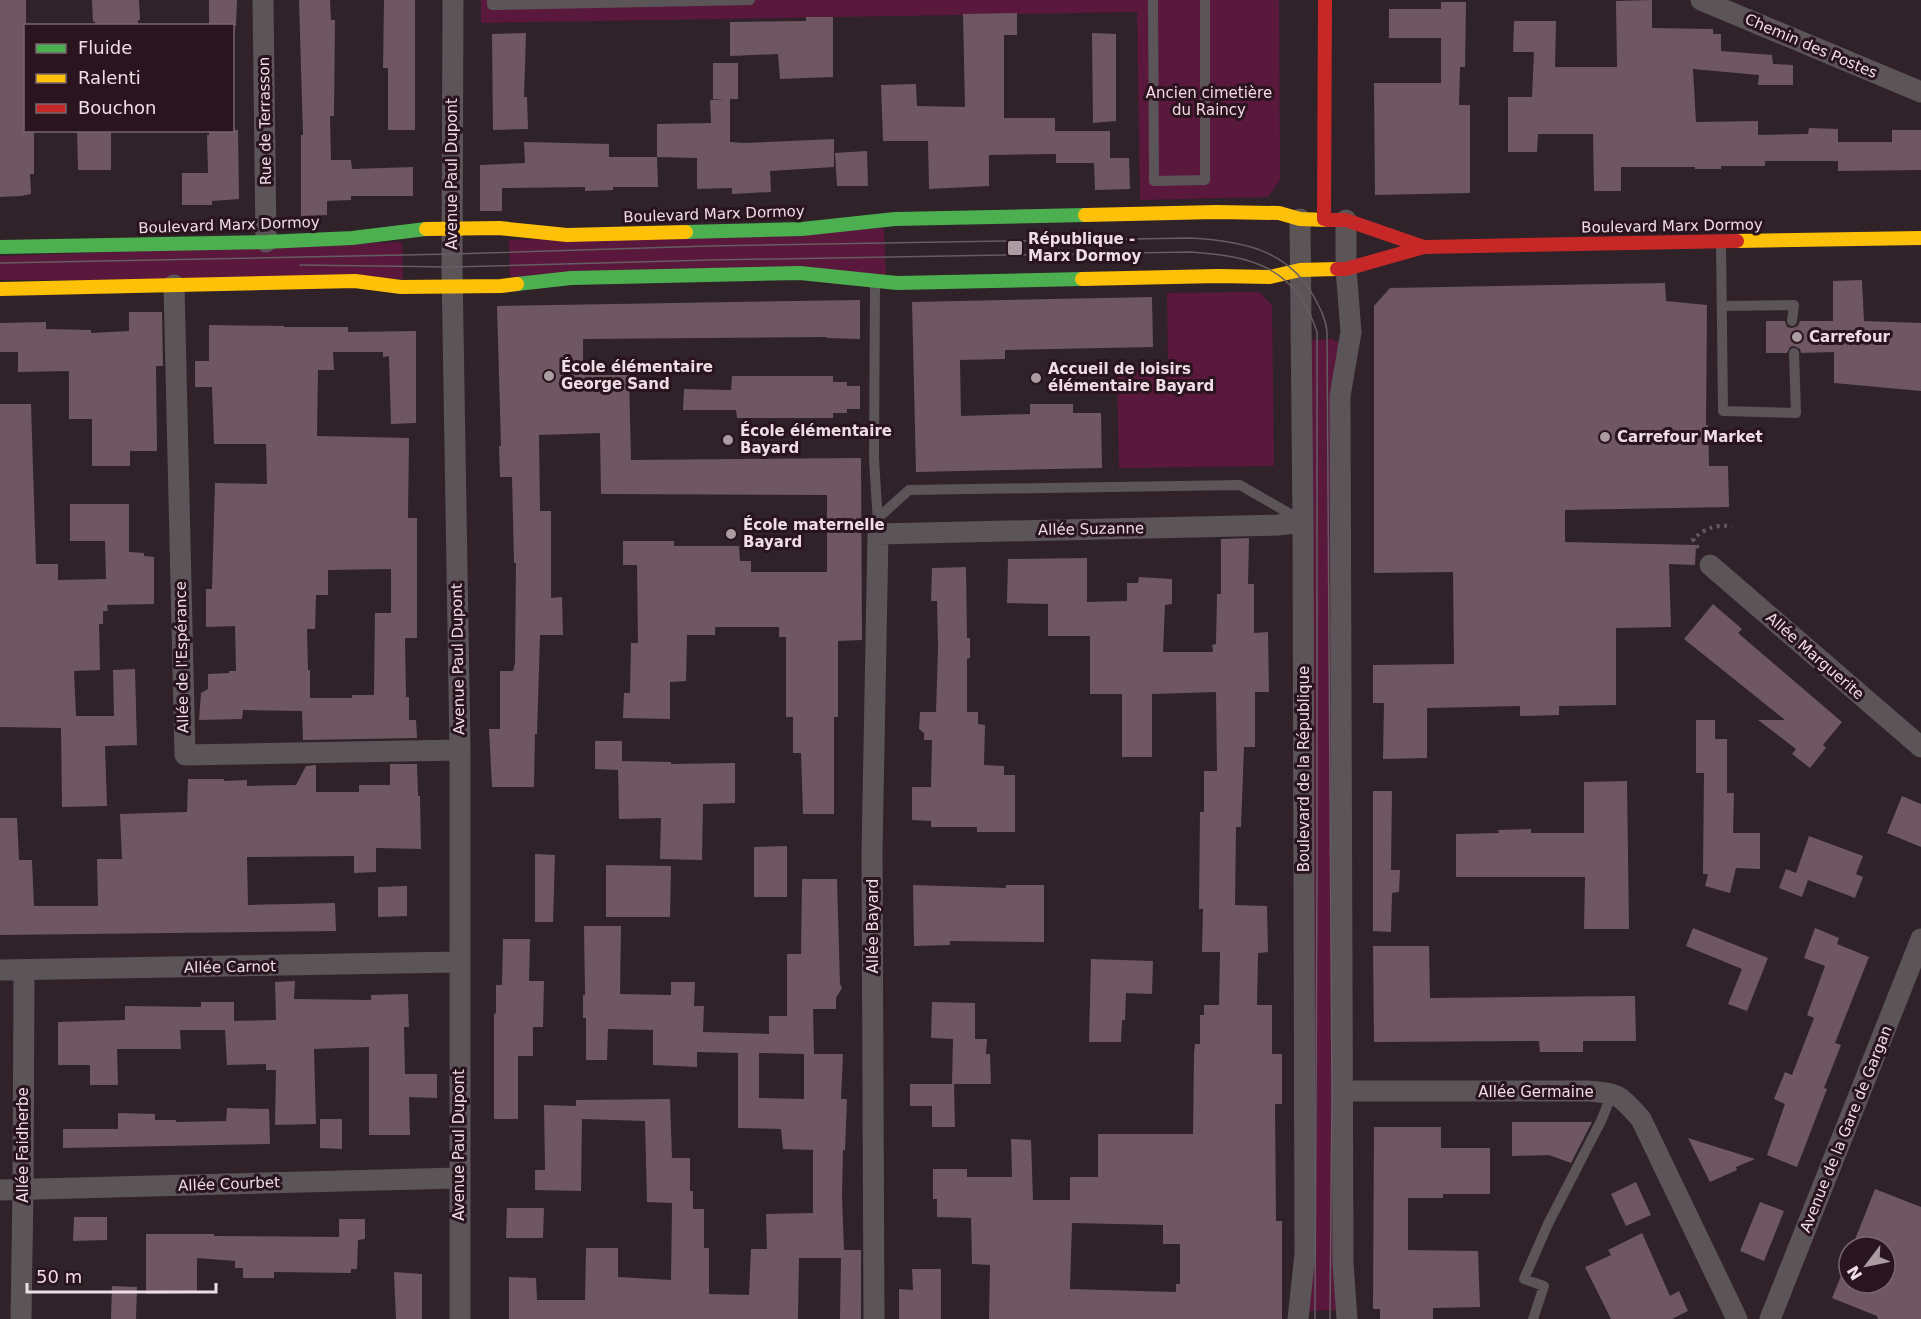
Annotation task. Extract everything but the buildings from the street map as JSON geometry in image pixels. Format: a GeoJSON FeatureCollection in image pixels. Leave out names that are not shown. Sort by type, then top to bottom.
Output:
{"type":"FeatureCollection","features":[{"type":"Feature","properties":{"kind":"main road"},"geometry":{"type":"LineString","coordinates":[[1324,219],[1325,0]]}},
{"type":"Feature","properties":{"kind":"main road","name":"Boulevard Marx Dormoy"},"geometry":{"type":"LineString","coordinates":[[0,247],[266,242],[352,238],[453,228],[499,228],[567,235],[802,229],[895,219],[1216,212],[1279,213],[1300,219],[1346,220],[1424,247]]}},
{"type":"Feature","properties":{"kind":"main road","name":"Boulevard Marx Dormoy"},"geometry":{"type":"LineString","coordinates":[[0,289],[355,281],[401,287],[453,287],[501,286],[571,278],[800,273],[897,283],[1218,276],[1270,277],[1300,270],[1346,269],[1424,247],[1921,238]]}},
{"type":"Feature","properties":{"kind":"street","name":"Rue de Terrasson"},"geometry":{"type":"LineString","coordinates":[[263,0],[266,242]]}},
{"type":"Feature","properties":{"kind":"street","name":"Avenue Paul Dupont"},"geometry":{"type":"LineString","coordinates":[[453,0],[453,287],[460,750],[460,1319]]}},
{"type":"Feature","properties":{"kind":"street","name":"Chemin des Postes"},"geometry":{"type":"LineString","coordinates":[[1701,0],[1921,92]]}},
{"type":"Feature","properties":{"kind":"street","name":"Boulevard de la République"},"geometry":{"type":"LineString","coordinates":[[1298,1319],[1305,1254],[1300,219]]}},
{"type":"Feature","properties":{"kind":"street"},"geometry":{"type":"LineString","coordinates":[[1346,220],[1346,269],[1351,332],[1340,396],[1343,1263],[1347,1319]]}},
{"type":"Feature","properties":{"kind":"street","name":"Allée de l'Espérance"},"geometry":{"type":"LineString","coordinates":[[174,285],[185,755],[460,750]]}},
{"type":"Feature","properties":{"kind":"street","name":"Allée Suzanne"},"geometry":{"type":"LineString","coordinates":[[878,526],[1278,525],[1303,522]]}},
{"type":"Feature","properties":{"kind":"street","name":"Allée Bayard"},"geometry":{"type":"LineString","coordinates":[[874,1319],[872,854],[878,526]]}},
{"type":"Feature","properties":{"kind":"street","name":"Allée Marguerite"},"geometry":{"type":"LineString","coordinates":[[1710,565],[1921,747]]}},
{"type":"Feature","properties":{"kind":"street","name":"Avenue de la Gare de Gargan"},"geometry":{"type":"LineString","coordinates":[[1770,1319],[1921,939]]}},
{"type":"Feature","properties":{"kind":"street","name":"Allée Carnot"},"geometry":{"type":"LineString","coordinates":[[0,970],[459,962]]}},
{"type":"Feature","properties":{"kind":"street","name":"Allée Faidherbe"},"geometry":{"type":"LineString","coordinates":[[21,1319],[24,970]]}},
{"type":"Feature","properties":{"kind":"street","name":"Allée Germaine"},"geometry":{"type":"LineString","coordinates":[[1343,1091],[1588,1091],[1621,1097],[1641,1119],[1737,1319]]}},
{"type":"Feature","properties":{"kind":"street","name":"Allée Courbet"},"geometry":{"type":"LineString","coordinates":[[0,1190],[459,1178]]}},
{"type":"Feature","properties":{"kind":"lane"},"geometry":{"type":"LineString","coordinates":[[492,0],[492,5],[750,0]]}},
{"type":"Feature","properties":{"kind":"lane"},"geometry":{"type":"LineString","coordinates":[[1152,0],[1154,181],[1205,180],[1205,0]]}},
{"type":"Feature","properties":{"kind":"lane"},"geometry":{"type":"LineString","coordinates":[[1721,242],[1723,411],[1796,413],[1794,353]]}},
{"type":"Feature","properties":{"kind":"lane"},"geometry":{"type":"LineString","coordinates":[[875,281],[874,459],[878,526]]}},
{"type":"Feature","properties":{"kind":"lane"},"geometry":{"type":"LineString","coordinates":[[1722,306],[1794,305],[1792,321]]}},
{"type":"Feature","properties":{"kind":"lane"},"geometry":{"type":"LineString","coordinates":[[878,526],[909,490],[1240,484],[1303,522]]}},
{"type":"Feature","properties":{"kind":"lane"},"geometry":{"type":"LineString","coordinates":[[1533,1319],[1545,1286],[1524,1279],[1548,1224],[1601,1121],[1612,1094]]}},
{"type":"Feature","properties":{"kind":"path"},"geometry":{"type":"LineString","coordinates":[[1710,565],[1693,539],[1715,525],[1732,526]]}},
{"type":"Feature","properties":{"kind":"green space","name":"Ancien cimetière du Raincy"},"geometry":{"type":"Polygon","coordinates":[[[481,0],[1279,0],[1280,180],[1268,197],[1140,200],[1137,12],[481,23],[481,0]]]}},
{"type":"Feature","properties":{"kind":"green space"},"geometry":{"type":"Polygon","coordinates":[[[884,228],[886,275],[510,277],[509,240],[884,228]]]}},
{"type":"Feature","properties":{"kind":"green space"},"geometry":{"type":"Polygon","coordinates":[[[402,242],[403,279],[0,280],[0,256],[402,242]]]}},
{"type":"Feature","properties":{"kind":"green space"},"geometry":{"type":"Polygon","coordinates":[[[1259,292],[1272,305],[1274,466],[1119,468],[1117,372],[1168,370],[1167,293],[1259,292]]]}},
{"type":"Feature","properties":{"kind":"green space"},"geometry":{"type":"Polygon","coordinates":[[[1334,339],[1340,342],[1341,1310],[1305,1311],[1308,340],[1334,339]]]}},
{"type":"Feature","properties":{"kind":"tram line"},"geometry":{"type":"LineString","coordinates":[[0,263],[452,254],[709,246],[1191,238],[1245,245],[1277,258],[1291,268],[1314,297],[1324,318],[1327,332],[1332,1094],[1330,1319]]}},
{"type":"Feature","properties":{"kind":"tram line"},"geometry":{"type":"LineString","coordinates":[[300,265],[452,267],[1190,252],[1233,257],[1252,262],[1284,279],[1308,310],[1317,332],[1315,1319]]}},
{"type":"Feature","properties":{"kind":"traffic: fast"},"geometry":{"type":"LineString","coordinates":[[686,232],[802,229],[895,219],[1085,215]]}},
{"type":"Feature","properties":{"kind":"traffic: fast"},"geometry":{"type":"LineString","coordinates":[[0,247],[266,242],[352,238],[426,229]]}},
{"type":"Feature","properties":{"kind":"traffic: fast"},"geometry":{"type":"LineString","coordinates":[[517,284],[571,278],[800,273],[897,283],[1082,279]]}},
{"type":"Feature","properties":{"kind":"traffic: slow"},"geometry":{"type":"LineString","coordinates":[[1085,215],[1279,213],[1300,219],[1327,220]]}},
{"type":"Feature","properties":{"kind":"traffic: slow"},"geometry":{"type":"LineString","coordinates":[[426,229],[499,228],[567,235],[686,232]]}},
{"type":"Feature","properties":{"kind":"traffic: slow"},"geometry":{"type":"LineString","coordinates":[[1737,241],[1921,238]]}},
{"type":"Feature","properties":{"kind":"traffic: slow"},"geometry":{"type":"LineString","coordinates":[[1082,279],[1270,277],[1300,270],[1337,269]]}},
{"type":"Feature","properties":{"kind":"traffic: slow"},"geometry":{"type":"LineString","coordinates":[[0,289],[355,281],[401,287],[517,284]]}},
{"type":"Feature","properties":{"kind":"traffic: jam"},"geometry":{"type":"LineString","coordinates":[[1324,219],[1325,0]]}},
{"type":"Feature","properties":{"kind":"traffic: jam"},"geometry":{"type":"LineString","coordinates":[[1327,220],[1346,220],[1424,247]]}},
{"type":"Feature","properties":{"kind":"traffic: jam"},"geometry":{"type":"LineString","coordinates":[[1337,269],[1346,269],[1424,247],[1737,241]]}},
{"type":"Feature","properties":{"kind":"place","name":"République - Marx Dormoy"},"geometry":{"type":"Point","coordinates":[1015,248]}},
{"type":"Feature","properties":{"kind":"place","name":"Carrefour"},"geometry":{"type":"Point","coordinates":[1797,337]}},
{"type":"Feature","properties":{"kind":"place","name":"École élémentaire George Sand"},"geometry":{"type":"Point","coordinates":[549,376]}},
{"type":"Feature","properties":{"kind":"place","name":"Accueil de loisirs élémentaire Bayard"},"geometry":{"type":"Point","coordinates":[1036,378]}},
{"type":"Feature","properties":{"kind":"place","name":"Carrefour Market"},"geometry":{"type":"Point","coordinates":[1605,437]}},
{"type":"Feature","properties":{"kind":"place","name":"École élémentaire Bayard"},"geometry":{"type":"Point","coordinates":[728,440]}},
{"type":"Feature","properties":{"kind":"place","name":"École maternelle Bayard"},"geometry":{"type":"Point","coordinates":[731,534]}}]}
